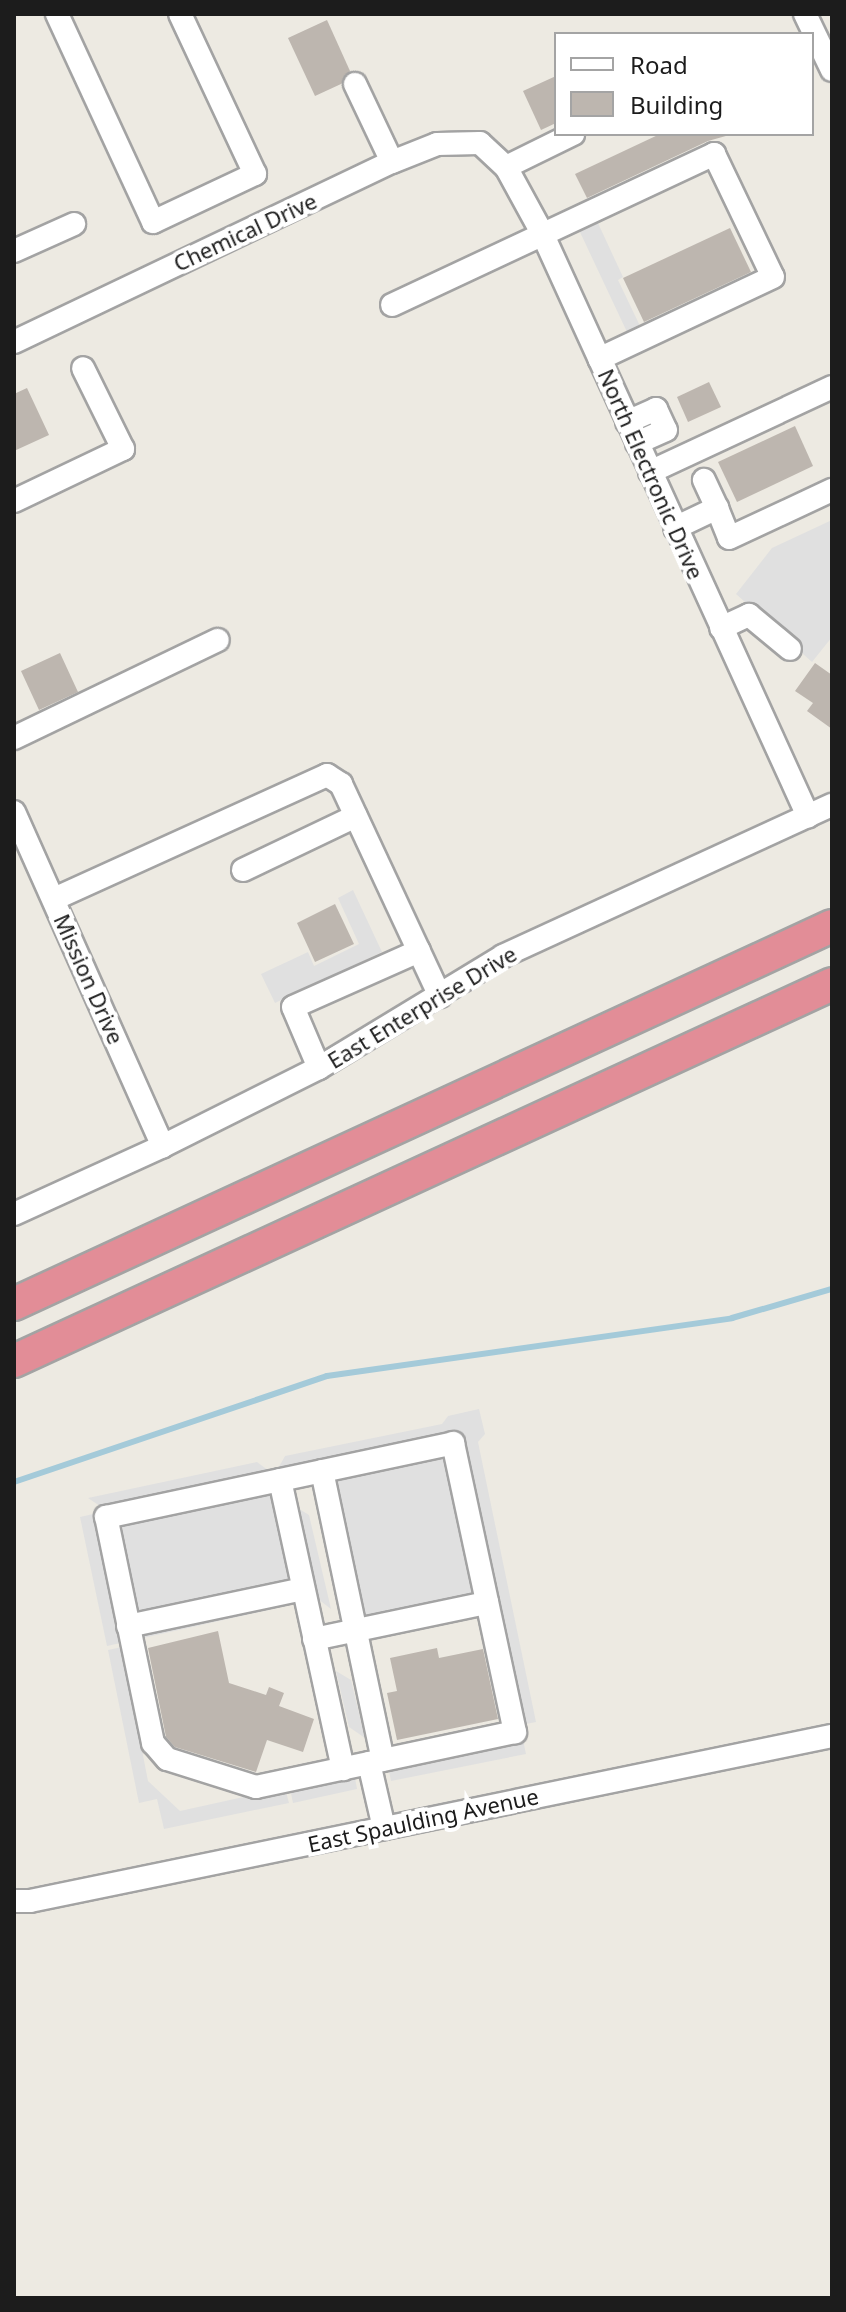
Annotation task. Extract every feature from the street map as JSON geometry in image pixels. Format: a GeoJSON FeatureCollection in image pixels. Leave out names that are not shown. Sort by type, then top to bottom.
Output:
{"type":"FeatureCollection","features":[{"type":"Feature","properties":{"kind":"highway"},"geometry":{"type":"LineString","coordinates":[[14,1304],[832,926]]}},
{"type":"Feature","properties":{"kind":"highway"},"geometry":{"type":"LineString","coordinates":[[14,1361],[832,984]]}},
{"type":"Feature","properties":{"kind":"street"},"geometry":{"type":"LineString","coordinates":[[57,14],[153,222],[255,174],[180,14]]}},
{"type":"Feature","properties":{"kind":"street"},"geometry":{"type":"LineString","coordinates":[[814,33],[832,70]]}},
{"type":"Feature","properties":{"kind":"street"},"geometry":{"type":"LineString","coordinates":[[355,84],[392,162]]}},
{"type":"Feature","properties":{"kind":"street"},"geometry":{"type":"LineString","coordinates":[[506,167],[569,136]]}},
{"type":"Feature","properties":{"kind":"street","name":"Chemical Drive"},"geometry":{"type":"LineString","coordinates":[[14,342],[392,162],[437,144],[452,141],[480,143]]}},
{"type":"Feature","properties":{"kind":"street","name":"North Electronic Drive"},"geometry":{"type":"LineString","coordinates":[[480,143],[506,167],[543,235],[808,816]]}},
{"type":"Feature","properties":{"kind":"street"},"geometry":{"type":"LineString","coordinates":[[392,305],[714,154],[773,277],[599,359]]}},
{"type":"Feature","properties":{"kind":"street"},"geometry":{"type":"LineString","coordinates":[[14,251],[74,224]]}},
{"type":"Feature","properties":{"kind":"street"},"geometry":{"type":"LineString","coordinates":[[14,501],[123,449],[83,368]]}},
{"type":"Feature","properties":{"kind":"street"},"geometry":{"type":"LineString","coordinates":[[650,472],[832,387]]}},
{"type":"Feature","properties":{"kind":"street"},"geometry":{"type":"LineString","coordinates":[[627,422],[656,409],[666,430],[637,443]]}},
{"type":"Feature","properties":{"kind":"street"},"geometry":{"type":"LineString","coordinates":[[704,480],[729,538],[832,490]]}},
{"type":"Feature","properties":{"kind":"street"},"geometry":{"type":"LineString","coordinates":[[675,528],[717,508]]}},
{"type":"Feature","properties":{"kind":"street"},"geometry":{"type":"LineString","coordinates":[[721,628],[749,615],[790,649]]}},
{"type":"Feature","properties":{"kind":"street"},"geometry":{"type":"LineString","coordinates":[[14,738],[218,640]]}},
{"type":"Feature","properties":{"kind":"street"},"geometry":{"type":"LineString","coordinates":[[54,899],[315,778],[335,777],[440,996]]}},
{"type":"Feature","properties":{"kind":"street","name":"East Enterprise Drive"},"geometry":{"type":"LineString","coordinates":[[14,1214],[163,1146],[319,1068],[503,956],[832,805]]}},
{"type":"Feature","properties":{"kind":"street","name":"Mission Drive"},"geometry":{"type":"LineString","coordinates":[[14,812],[163,1146]]}},
{"type":"Feature","properties":{"kind":"street"},"geometry":{"type":"LineString","coordinates":[[243,870],[356,816]]}},
{"type":"Feature","properties":{"kind":"street"},"geometry":{"type":"LineString","coordinates":[[319,1068],[293,1007],[419,951]]}},
{"type":"Feature","properties":{"kind":"street"},"geometry":{"type":"LineString","coordinates":[[453,1443],[515,1732],[256,1787],[167,1759],[153,1743],[106,1517],[322,1471],[453,1443]]}},
{"type":"Feature","properties":{"kind":"street"},"geometry":{"type":"LineString","coordinates":[[322,1471],[356,1630],[384,1828]]}},
{"type":"Feature","properties":{"kind":"street"},"geometry":{"type":"LineString","coordinates":[[280,1480],[343,1769]]}},
{"type":"Feature","properties":{"kind":"street"},"geometry":{"type":"LineString","coordinates":[[128,1626],[303,1589]]}},
{"type":"Feature","properties":{"kind":"street"},"geometry":{"type":"LineString","coordinates":[[314,1639],[487,1603]]}},
{"type":"Feature","properties":{"kind":"street","name":"East Spaulding Avenue"},"geometry":{"type":"LineString","coordinates":[[14,1901],[832,1736]]}},
{"type":"Feature","properties":{"kind":"shaded area"},"geometry":{"type":"Polygon","coordinates":[[[597,221],[623,277],[618,280],[640,326],[627,332],[579,230],[597,221]]]}},
{"type":"Feature","properties":{"kind":"shaded area"},"geometry":{"type":"Polygon","coordinates":[[[832,520],[832,637],[812,662],[736,594],[772,548],[832,520]]]}},
{"type":"Feature","properties":{"kind":"shaded area"},"geometry":{"type":"Polygon","coordinates":[[[353,890],[382,952],[275,1003],[261,974],[308,952],[314,966],[359,944],[338,898],[353,890]]]}},
{"type":"Feature","properties":{"kind":"shaded area"},"geometry":{"type":"Polygon","coordinates":[[[479,1409],[485,1434],[478,1442],[536,1722],[520,1725],[526,1754],[391,1781],[388,1766],[499,1743],[517,1705],[494,1593],[363,1619],[333,1481],[292,1489],[276,1472],[285,1456],[442,1424],[448,1416],[479,1409]]]}},
{"type":"Feature","properties":{"kind":"shaded area"},"geometry":{"type":"Polygon","coordinates":[[[257,1462],[273,1474],[278,1496],[309,1515],[331,1609],[318,1599],[107,1646],[80,1517],[102,1512],[103,1508],[88,1498],[257,1462]]]}},
{"type":"Feature","properties":{"kind":"shaded area"},"geometry":{"type":"Polygon","coordinates":[[[122,1647],[148,1781],[180,1811],[285,1788],[289,1803],[164,1829],[157,1799],[139,1803],[108,1650],[122,1647]]]}},
{"type":"Feature","properties":{"kind":"shaded area"},"geometry":{"type":"Polygon","coordinates":[[[336,1671],[351,1680],[365,1738],[349,1727],[336,1671]]]}},
{"type":"Feature","properties":{"kind":"shaded area"},"geometry":{"type":"Polygon","coordinates":[[[354,1773],[357,1789],[293,1803],[290,1788],[354,1773]]]}},
{"type":"Feature","properties":{"kind":"building"},"geometry":{"type":"Polygon","coordinates":[[[327,20],[350,71],[341,84],[315,96],[288,38],[327,20]]]}},
{"type":"Feature","properties":{"kind":"building"},"geometry":{"type":"Polygon","coordinates":[[[554,77],[554,124],[541,130],[523,91],[554,77]]]}},
{"type":"Feature","properties":{"kind":"building"},"geometry":{"type":"Polygon","coordinates":[[[656,136],[726,136],[708,141],[587,198],[575,174],[656,136]]]}},
{"type":"Feature","properties":{"kind":"building"},"geometry":{"type":"Polygon","coordinates":[[[730,228],[751,272],[644,322],[623,278],[730,228]]]}},
{"type":"Feature","properties":{"kind":"building"},"geometry":{"type":"Polygon","coordinates":[[[709,382],[721,407],[688,422],[677,397],[709,382]]]}},
{"type":"Feature","properties":{"kind":"building"},"geometry":{"type":"Polygon","coordinates":[[[27,388],[49,435],[14,451],[14,394],[27,388]]]}},
{"type":"Feature","properties":{"kind":"building"},"geometry":{"type":"Polygon","coordinates":[[[795,426],[813,466],[737,502],[718,462],[795,426]]]}},
{"type":"Feature","properties":{"kind":"building"},"geometry":{"type":"Polygon","coordinates":[[[60,653],[78,692],[39,710],[21,671],[60,653]]]}},
{"type":"Feature","properties":{"kind":"building"},"geometry":{"type":"Polygon","coordinates":[[[815,663],[832,675],[832,729],[807,711],[813,703],[795,691],[815,663]]]}},
{"type":"Feature","properties":{"kind":"building"},"geometry":{"type":"Polygon","coordinates":[[[335,904],[354,944],[315,962],[297,923],[335,904]]]}},
{"type":"Feature","properties":{"kind":"building"},"geometry":{"type":"Polygon","coordinates":[[[218,1631],[229,1683],[266,1695],[269,1687],[284,1693],[279,1706],[314,1719],[303,1752],[267,1740],[256,1772],[175,1747],[166,1737],[148,1648],[218,1631]]]}},
{"type":"Feature","properties":{"kind":"building"},"geometry":{"type":"Polygon","coordinates":[[[437,1648],[439,1658],[483,1649],[498,1719],[397,1740],[387,1693],[397,1691],[390,1658],[437,1648]]]}},
{"type":"Feature","properties":{"kind":"waterway"},"geometry":{"type":"LineString","coordinates":[[14,1482],[327,1376],[732,1318],[832,1289]]}}]}
